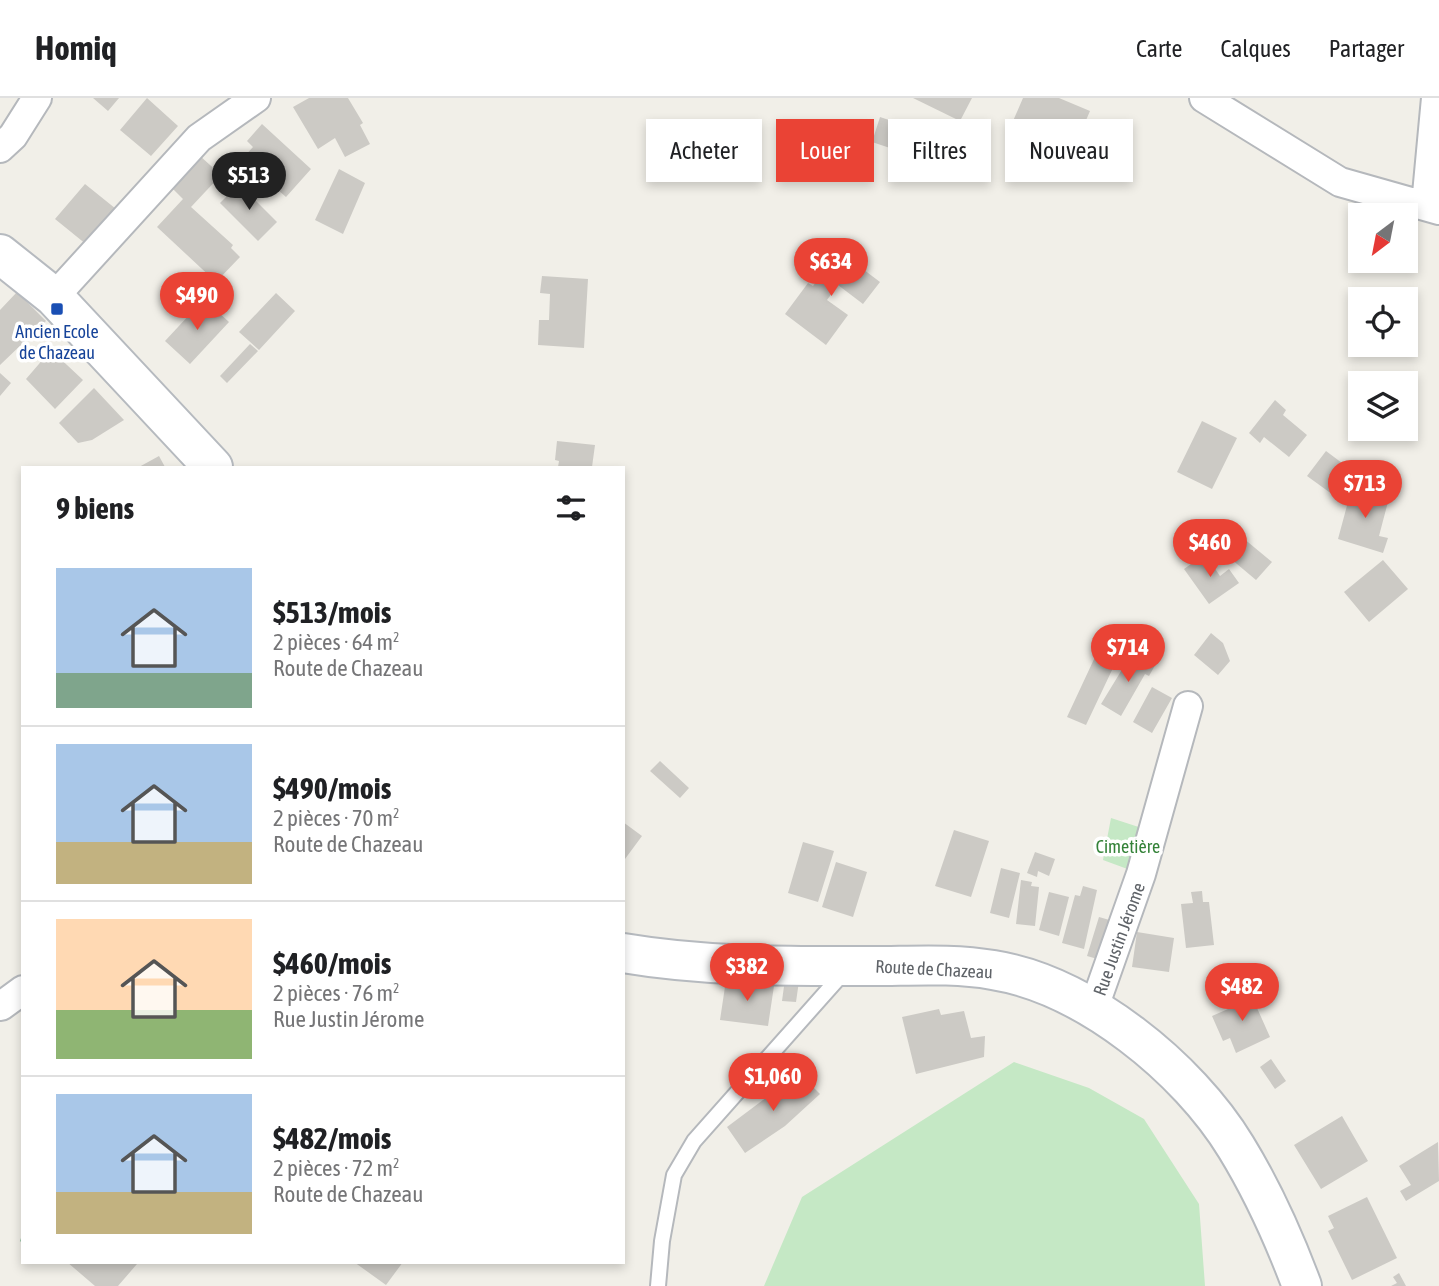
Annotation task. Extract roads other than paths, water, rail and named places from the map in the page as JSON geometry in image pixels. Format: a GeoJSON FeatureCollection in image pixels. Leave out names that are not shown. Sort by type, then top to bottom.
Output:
{"type":"FeatureCollection","features":[{"type":"Feature","properties":{"kind":"main road"},"geometry":{"type":"LineString","coordinates":[[0,254],[54,296],[212,466]]}},
{"type":"Feature","properties":{"kind":"main road","name":"Route de Chazeau"},"geometry":{"type":"LineString","coordinates":[[625,953],[739,966],[956,966],[995,970],[1065,993],[1152,1051],[1201,1101],[1235,1146],[1284,1239],[1302,1286]]}},
{"type":"Feature","properties":{"kind":"street"},"geometry":{"type":"LineString","coordinates":[[0,148],[13,136],[37,98]]}},
{"type":"Feature","properties":{"kind":"street"},"geometry":{"type":"LineString","coordinates":[[54,296],[199,138],[256,98]]}},
{"type":"Feature","properties":{"kind":"street"},"geometry":{"type":"LineString","coordinates":[[1204,98],[1340,182],[1432,208],[1436,98]]}},
{"type":"Feature","properties":{"kind":"street","name":"Rue Justin Jérome"},"geometry":{"type":"LineString","coordinates":[[1093,1010],[1141,874],[1188,705]]}},
{"type":"Feature","properties":{"kind":"lane"},"geometry":{"type":"LineString","coordinates":[[658,1286],[662,1241],[674,1175],[694,1141],[850,966]]}},
{"type":"Feature","properties":{"kind":"place","name":"Ancien Ecole de Chazeau"},"geometry":{"type":"Point","coordinates":[57,309]}},
{"type":"Feature","properties":{"kind":"park label","name":"Cimetière"},"geometry":{"type":"Point","coordinates":[1128,846]}}]}
